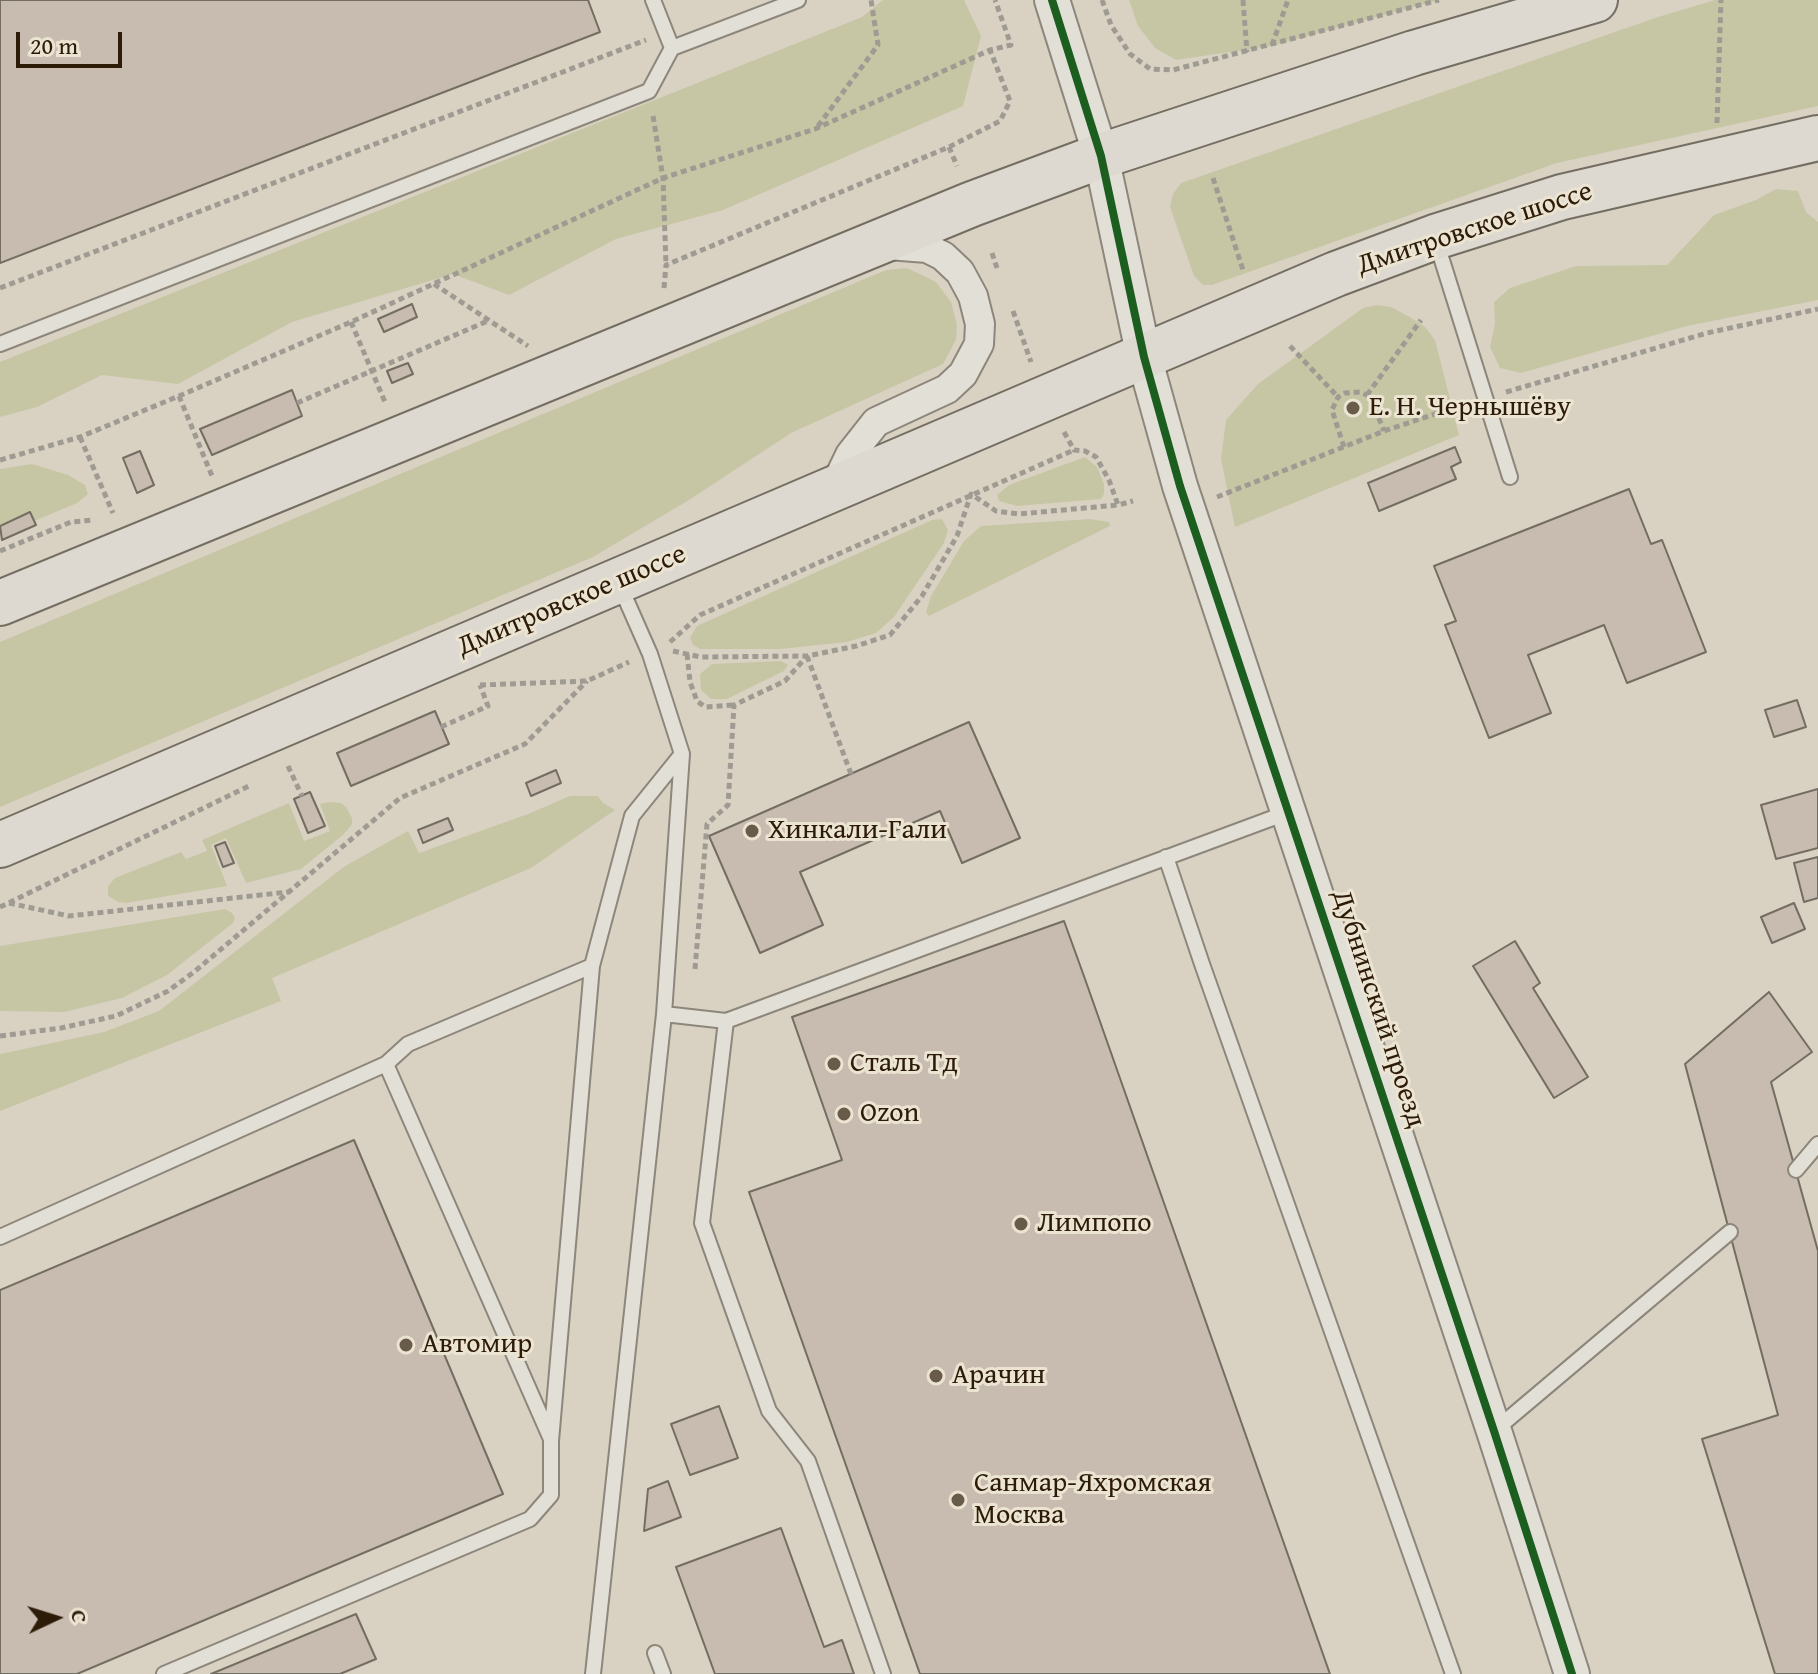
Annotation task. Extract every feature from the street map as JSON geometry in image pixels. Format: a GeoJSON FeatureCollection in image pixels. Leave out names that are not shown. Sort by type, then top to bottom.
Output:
{"type":"FeatureCollection","features":[{"type":"Feature","properties":{"kind":"main road"},"geometry":{"type":"LineString","coordinates":[[0,603],[972,204],[1101,156],[1414,53],[1595,0]]}},
{"type":"Feature","properties":{"kind":"main road","name":"Дмитровское шоссе"},"geometry":{"type":"LineString","coordinates":[[0,845],[1336,274],[1435,237],[1562,197],[1818,138]]}},
{"type":"Feature","properties":{"kind":"street"},"geometry":{"type":"LineString","coordinates":[[1052,0],[1101,156],[1144,357]]}},
{"type":"Feature","properties":{"kind":"street"},"geometry":{"type":"LineString","coordinates":[[835,486],[850,455],[876,422],[947,389],[963,374],[979,344],[980,324],[973,296],[960,272],[943,256],[927,248],[871,246]]}},
{"type":"Feature","properties":{"kind":"street","name":"Дубнинский проезд"},"geometry":{"type":"LineString","coordinates":[[1144,357],[1180,486],[1572,1674]]}},
{"type":"Feature","properties":{"kind":"lane"},"geometry":{"type":"LineString","coordinates":[[653,0],[672,48]]}},
{"type":"Feature","properties":{"kind":"lane"},"geometry":{"type":"LineString","coordinates":[[0,344],[649,91],[672,48],[798,0]]}},
{"type":"Feature","properties":{"kind":"lane"},"geometry":{"type":"LineString","coordinates":[[1435,237],[1510,477]]}},
{"type":"Feature","properties":{"kind":"lane"},"geometry":{"type":"LineString","coordinates":[[593,1674],[664,1014],[682,754],[650,654],[619,582]]}},
{"type":"Feature","properties":{"kind":"lane"},"geometry":{"type":"LineString","coordinates":[[164,1674],[530,1519],[551,1495],[551,1441],[592,966],[632,816],[682,754]]}},
{"type":"Feature","properties":{"kind":"lane"},"geometry":{"type":"LineString","coordinates":[[664,1014],[726,1021],[1289,812]]}},
{"type":"Feature","properties":{"kind":"lane"},"geometry":{"type":"LineString","coordinates":[[1166,857],[1453,1674]]}},
{"type":"Feature","properties":{"kind":"lane"},"geometry":{"type":"LineString","coordinates":[[0,1237],[386,1064],[408,1044],[592,966]]}},
{"type":"Feature","properties":{"kind":"lane"},"geometry":{"type":"LineString","coordinates":[[726,1021],[702,1223],[769,1411],[808,1461],[883,1674]]}},
{"type":"Feature","properties":{"kind":"lane"},"geometry":{"type":"LineString","coordinates":[[386,1064],[551,1441]]}},
{"type":"Feature","properties":{"kind":"lane"},"geometry":{"type":"LineString","coordinates":[[1796,1170],[1818,1144]]}},
{"type":"Feature","properties":{"kind":"lane"},"geometry":{"type":"LineString","coordinates":[[1494,1431],[1730,1232]]}},
{"type":"Feature","properties":{"kind":"lane"},"geometry":{"type":"LineString","coordinates":[[655,1653],[663,1674]]}},
{"type":"Feature","properties":{"kind":"path"},"geometry":{"type":"LineString","coordinates":[[815,129],[878,45],[871,0]]}},
{"type":"Feature","properties":{"kind":"path"},"geometry":{"type":"LineString","coordinates":[[0,460],[80,437],[179,396],[351,322],[663,178],[815,129],[990,50],[1011,45],[995,0]]}},
{"type":"Feature","properties":{"kind":"path"},"geometry":{"type":"LineString","coordinates":[[1102,0],[1111,25],[1130,54],[1150,69],[1173,70],[1439,0]]}},
{"type":"Feature","properties":{"kind":"path"},"geometry":{"type":"LineString","coordinates":[[1243,0],[1247,52]]}},
{"type":"Feature","properties":{"kind":"path"},"geometry":{"type":"LineString","coordinates":[[1271,46],[1288,0]]}},
{"type":"Feature","properties":{"kind":"path"},"geometry":{"type":"LineString","coordinates":[[1716,128],[1721,0]]}},
{"type":"Feature","properties":{"kind":"path"},"geometry":{"type":"LineString","coordinates":[[0,288],[665,32]]}},
{"type":"Feature","properties":{"kind":"path"},"geometry":{"type":"LineString","coordinates":[[666,265],[949,147],[1000,121],[1010,101],[990,50]]}},
{"type":"Feature","properties":{"kind":"path"},"geometry":{"type":"LineString","coordinates":[[649,91],[663,178],[666,265],[664,289],[650,295]]}},
{"type":"Feature","properties":{"kind":"path"},"geometry":{"type":"LineString","coordinates":[[949,147],[957,166]]}},
{"type":"Feature","properties":{"kind":"path"},"geometry":{"type":"LineString","coordinates":[[1213,178],[1243,270]]}},
{"type":"Feature","properties":{"kind":"path"},"geometry":{"type":"LineString","coordinates":[[434,284],[532,349],[517,355]]}},
{"type":"Feature","properties":{"kind":"path"},"geometry":{"type":"LineString","coordinates":[[1215,497],[1384,431],[1485,398],[1707,333],[1818,309]]}},
{"type":"Feature","properties":{"kind":"path"},"geometry":{"type":"LineString","coordinates":[[297,403],[490,320]]}},
{"type":"Feature","properties":{"kind":"path"},"geometry":{"type":"LineString","coordinates":[[1367,395],[1421,320]]}},
{"type":"Feature","properties":{"kind":"path"},"geometry":{"type":"LineString","coordinates":[[351,322],[388,410]]}},
{"type":"Feature","properties":{"kind":"path"},"geometry":{"type":"LineString","coordinates":[[1290,346],[1338,397]]}},
{"type":"Feature","properties":{"kind":"path"},"geometry":{"type":"LineString","coordinates":[[1344,447],[1332,418],[1332,410],[1338,397],[1352,391],[1367,395],[1372,401],[1384,431]]}},
{"type":"Feature","properties":{"kind":"path"},"geometry":{"type":"LineString","coordinates":[[179,396],[215,482]]}},
{"type":"Feature","properties":{"kind":"path"},"geometry":{"type":"LineString","coordinates":[[1061,427],[1074,450]]}},
{"type":"Feature","properties":{"kind":"path"},"geometry":{"type":"LineString","coordinates":[[0,551],[71,522],[116,521],[80,437]]}},
{"type":"Feature","properties":{"kind":"path"},"geometry":{"type":"LineString","coordinates":[[971,494],[957,536],[922,596],[890,635],[807,656],[701,657],[664,649],[700,615],[971,494],[1074,450],[1096,457],[1118,505]]}},
{"type":"Feature","properties":{"kind":"path"},"geometry":{"type":"LineString","coordinates":[[971,494],[996,511],[1019,514],[1133,501]]}},
{"type":"Feature","properties":{"kind":"path"},"geometry":{"type":"LineString","coordinates":[[687,654],[690,682],[697,701],[705,707],[734,705],[785,681],[807,656]]}},
{"type":"Feature","properties":{"kind":"path"},"geometry":{"type":"LineString","coordinates":[[807,656],[851,774]]}},
{"type":"Feature","properties":{"kind":"path"},"geometry":{"type":"LineString","coordinates":[[0,1036],[88,1023],[116,1016],[145,1003],[194,972],[400,798],[525,744],[587,681],[635,659]]}},
{"type":"Feature","properties":{"kind":"path"},"geometry":{"type":"LineString","coordinates":[[468,689],[480,685],[587,681]]}},
{"type":"Feature","properties":{"kind":"path"},"geometry":{"type":"LineString","coordinates":[[441,727],[488,706],[480,685]]}},
{"type":"Feature","properties":{"kind":"path"},"geometry":{"type":"LineString","coordinates":[[690,1017],[707,824],[728,805],[734,705]]}},
{"type":"Feature","properties":{"kind":"path"},"geometry":{"type":"LineString","coordinates":[[274,773],[302,760]]}},
{"type":"Feature","properties":{"kind":"path"},"geometry":{"type":"LineString","coordinates":[[288,766],[302,796]]}},
{"type":"Feature","properties":{"kind":"path"},"geometry":{"type":"LineString","coordinates":[[0,907],[260,780]]}},
{"type":"Feature","properties":{"kind":"path"},"geometry":{"type":"LineString","coordinates":[[8,903],[69,916],[289,892]]}},
{"type":"Feature","properties":{"kind":"green space"},"geometry":{"type":"Polygon","coordinates":[[[883,0],[964,0],[981,36],[963,106],[723,210],[616,239],[509,295],[453,274],[292,322],[178,384],[102,375],[37,407],[0,417],[0,362],[862,17],[883,0]]]}},
{"type":"Feature","properties":{"kind":"green space"},"geometry":{"type":"Polygon","coordinates":[[[1129,0],[1439,0],[1271,46],[1176,60],[1155,48],[1138,26],[1129,0]]]}},
{"type":"Feature","properties":{"kind":"green space"},"geometry":{"type":"Polygon","coordinates":[[[1715,0],[1818,0],[1818,106],[1557,163],[1212,285],[1203,285],[1194,276],[1170,207],[1173,194],[1181,183],[1715,0]]]}},
{"type":"Feature","properties":{"kind":"green space"},"geometry":{"type":"Polygon","coordinates":[[[1776,189],[1798,191],[1806,212],[1818,222],[1818,300],[1687,326],[1521,373],[1500,368],[1490,347],[1495,324],[1494,302],[1510,288],[1576,266],[1667,265],[1714,215],[1756,200],[1776,189]]]}},
{"type":"Feature","properties":{"kind":"green space"},"geometry":{"type":"Polygon","coordinates":[[[907,268],[936,282],[951,302],[957,325],[956,340],[943,364],[791,433],[689,500],[593,557],[0,807],[0,642],[886,270],[907,268]]]}},
{"type":"Feature","properties":{"kind":"green space"},"geometry":{"type":"Polygon","coordinates":[[[1377,305],[1391,307],[1408,316],[1425,327],[1435,340],[1459,435],[1235,527],[1221,459],[1226,420],[1258,384],[1363,308],[1377,305]]]}},
{"type":"Feature","properties":{"kind":"green space"},"geometry":{"type":"Polygon","coordinates":[[[1085,457],[1097,467],[1104,484],[1101,499],[1017,506],[999,501],[997,495],[1009,485],[1085,457]]]}},
{"type":"Feature","properties":{"kind":"green space"},"geometry":{"type":"Polygon","coordinates":[[[32,464],[68,475],[85,485],[88,494],[77,503],[34,521],[30,513],[0,526],[0,469],[32,464]]]}},
{"type":"Feature","properties":{"kind":"green space"},"geometry":{"type":"Polygon","coordinates":[[[942,519],[948,530],[944,543],[894,617],[876,633],[847,642],[780,649],[700,649],[693,645],[690,638],[697,626],[932,520],[942,519]]]}},
{"type":"Feature","properties":{"kind":"green space"},"geometry":{"type":"Polygon","coordinates":[[[1090,519],[1109,522],[1110,526],[929,616],[926,612],[931,596],[964,541],[981,526],[1090,519]]]}},
{"type":"Feature","properties":{"kind":"green space"},"geometry":{"type":"Polygon","coordinates":[[[781,661],[788,665],[784,671],[727,699],[711,699],[701,690],[700,674],[712,664],[781,661]]]}},
{"type":"Feature","properties":{"kind":"green space"},"geometry":{"type":"Polygon","coordinates":[[[570,796],[598,796],[615,810],[531,868],[272,978],[281,1001],[0,1111],[0,1054],[104,1032],[159,1011],[345,866],[408,831],[419,853],[570,796]]]}},
{"type":"Feature","properties":{"kind":"green space"},"geometry":{"type":"Polygon","coordinates":[[[330,802],[346,807],[352,824],[301,869],[246,883],[226,838],[211,845],[227,886],[126,903],[108,896],[108,886],[115,878],[181,852],[186,859],[207,851],[202,840],[289,803],[304,841],[330,831],[320,804],[330,802]]]}},
{"type":"Feature","properties":{"kind":"green space"},"geometry":{"type":"Polygon","coordinates":[[[225,909],[235,918],[233,923],[167,975],[122,998],[64,1012],[0,1011],[0,946],[225,909]]]}},
{"type":"Feature","properties":{"kind":"building"},"geometry":{"type":"Polygon","coordinates":[[[0,0],[588,0],[600,32],[0,263],[0,0]]]}},
{"type":"Feature","properties":{"kind":"building"},"geometry":{"type":"Polygon","coordinates":[[[412,304],[417,317],[384,332],[378,319],[412,304]]]}},
{"type":"Feature","properties":{"kind":"building"},"geometry":{"type":"Polygon","coordinates":[[[408,363],[413,374],[392,383],[387,371],[408,363]]]}},
{"type":"Feature","properties":{"kind":"building"},"geometry":{"type":"Polygon","coordinates":[[[292,390],[302,416],[212,455],[200,429],[292,390]]]}},
{"type":"Feature","properties":{"kind":"building"},"geometry":{"type":"Polygon","coordinates":[[[1455,447],[1461,462],[1451,467],[1456,479],[1379,511],[1368,483],[1455,447]]]}},
{"type":"Feature","properties":{"kind":"building"},"geometry":{"type":"Polygon","coordinates":[[[140,451],[154,485],[137,493],[123,458],[140,451]]]}},
{"type":"Feature","properties":{"kind":"building"},"geometry":{"type":"Polygon","coordinates":[[[1629,489],[1651,544],[1662,540],[1706,652],[1627,683],[1604,625],[1528,655],[1551,713],[1489,738],[1445,625],[1456,621],[1434,566],[1629,489]]]}},
{"type":"Feature","properties":{"kind":"building"},"geometry":{"type":"Polygon","coordinates":[[[30,512],[36,525],[2,540],[0,526],[30,512]]]}},
{"type":"Feature","properties":{"kind":"building"},"geometry":{"type":"Polygon","coordinates":[[[1797,700],[1806,727],[1774,737],[1765,710],[1797,700]]]}},
{"type":"Feature","properties":{"kind":"building"},"geometry":{"type":"Polygon","coordinates":[[[435,711],[449,744],[351,786],[337,753],[435,711]]]}},
{"type":"Feature","properties":{"kind":"building"},"geometry":{"type":"Polygon","coordinates":[[[969,722],[1020,838],[962,863],[940,811],[800,872],[823,925],[760,953],[709,836],[969,722]]]}},
{"type":"Feature","properties":{"kind":"building"},"geometry":{"type":"Polygon","coordinates":[[[556,770],[561,783],[531,796],[526,783],[556,770]]]}},
{"type":"Feature","properties":{"kind":"building"},"geometry":{"type":"Polygon","coordinates":[[[1818,789],[1818,848],[1776,859],[1761,805],[1818,789]]]}},
{"type":"Feature","properties":{"kind":"building"},"geometry":{"type":"Polygon","coordinates":[[[310,792],[325,826],[308,833],[294,799],[310,792]]]}},
{"type":"Feature","properties":{"kind":"building"},"geometry":{"type":"Polygon","coordinates":[[[448,818],[453,830],[423,843],[418,830],[448,818]]]}},
{"type":"Feature","properties":{"kind":"building"},"geometry":{"type":"Polygon","coordinates":[[[225,842],[234,863],[223,867],[215,846],[225,842]]]}},
{"type":"Feature","properties":{"kind":"building"},"geometry":{"type":"Polygon","coordinates":[[[1818,857],[1818,898],[1804,902],[1794,863],[1818,857]]]}},
{"type":"Feature","properties":{"kind":"building"},"geometry":{"type":"Polygon","coordinates":[[[1794,903],[1805,929],[1772,943],[1761,917],[1794,903]]]}},
{"type":"Feature","properties":{"kind":"building"},"geometry":{"type":"Polygon","coordinates":[[[1064,921],[1330,1674],[920,1674],[749,1192],[842,1160],[792,1017],[1064,921]]]}},
{"type":"Feature","properties":{"kind":"building"},"geometry":{"type":"Polygon","coordinates":[[[1515,941],[1540,983],[1533,988],[1588,1077],[1554,1098],[1473,966],[1515,941]]]}},
{"type":"Feature","properties":{"kind":"building"},"geometry":{"type":"Polygon","coordinates":[[[1769,992],[1812,1052],[1771,1082],[1818,1251],[1818,1674],[1775,1674],[1702,1439],[1778,1415],[1685,1064],[1769,992]]]}},
{"type":"Feature","properties":{"kind":"building"},"geometry":{"type":"Polygon","coordinates":[[[354,1140],[503,1494],[77,1674],[0,1674],[0,1290],[354,1140]]]}},
{"type":"Feature","properties":{"kind":"building"},"geometry":{"type":"Polygon","coordinates":[[[719,1406],[738,1458],[690,1475],[671,1424],[719,1406]]]}},
{"type":"Feature","properties":{"kind":"building"},"geometry":{"type":"Polygon","coordinates":[[[668,1481],[681,1517],[644,1531],[648,1489],[668,1481]]]}},
{"type":"Feature","properties":{"kind":"building"},"geometry":{"type":"Polygon","coordinates":[[[781,1528],[824,1647],[842,1640],[854,1674],[715,1674],[676,1567],[781,1528]]]}},
{"type":"Feature","properties":{"kind":"building"},"geometry":{"type":"Polygon","coordinates":[[[356,1614],[376,1659],[340,1674],[211,1674],[356,1614]]]}},
{"type":"Feature","properties":{"kind":"cycle path"},"geometry":{"type":"LineString","coordinates":[[1052,0],[1101,156],[1144,357],[1180,486],[1572,1674]]}},
{"type":"Feature","properties":{"kind":"place","name":"Е. Н. Чернышёву"},"geometry":{"type":"Point","coordinates":[1353,408]}},
{"type":"Feature","properties":{"kind":"place","name":"Хинкали-Гали"},"geometry":{"type":"Point","coordinates":[752,831]}},
{"type":"Feature","properties":{"kind":"place","name":"Сталь Тд"},"geometry":{"type":"Point","coordinates":[834,1064]}},
{"type":"Feature","properties":{"kind":"place","name":"Ozon"},"geometry":{"type":"Point","coordinates":[844,1114]}},
{"type":"Feature","properties":{"kind":"place","name":"Лимпопо"},"geometry":{"type":"Point","coordinates":[1021,1224]}},
{"type":"Feature","properties":{"kind":"place","name":"Автомир"},"geometry":{"type":"Point","coordinates":[406,1345]}},
{"type":"Feature","properties":{"kind":"place","name":"Арачин"},"geometry":{"type":"Point","coordinates":[936,1376]}},
{"type":"Feature","properties":{"kind":"place","name":"Санмар-Яхромская Москва"},"geometry":{"type":"Point","coordinates":[958,1500]}}]}
